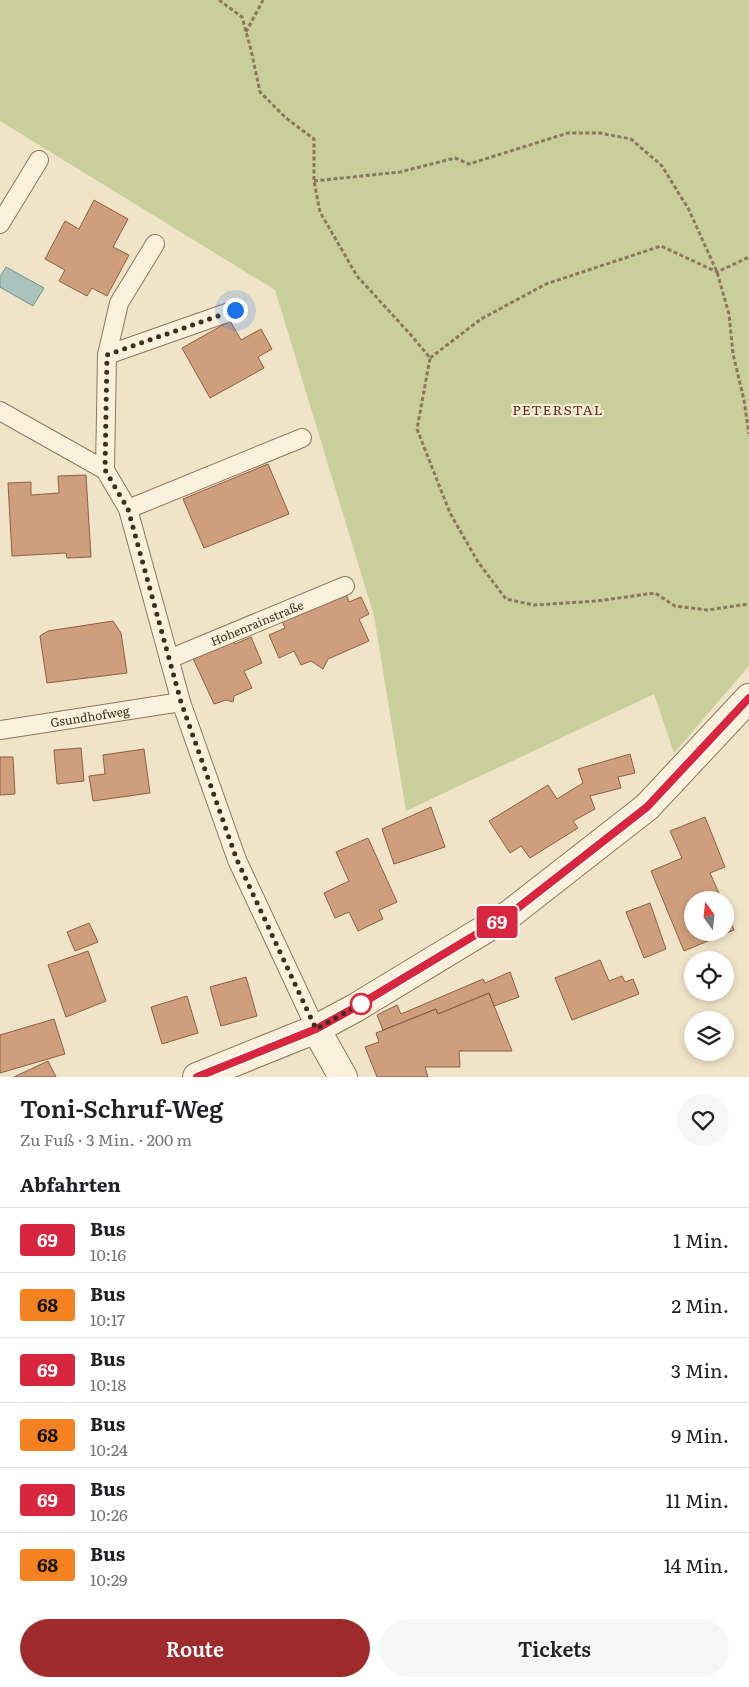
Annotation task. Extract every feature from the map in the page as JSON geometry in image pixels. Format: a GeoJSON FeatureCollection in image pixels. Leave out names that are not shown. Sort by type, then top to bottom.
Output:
{"type":"FeatureCollection","features":[{"type":"Feature","properties":{"kind":"street"},"geometry":{"type":"LineString","coordinates":[[197,1077],[316,1029],[510,914],[647,807],[749,698]]}},
{"type":"Feature","properties":{"kind":"street"},"geometry":{"type":"LineString","coordinates":[[316,1029],[342,1077]]}},
{"type":"Feature","properties":{"kind":"lane"},"geometry":{"type":"LineString","coordinates":[[0,224],[39,160]]}},
{"type":"Feature","properties":{"kind":"lane"},"geometry":{"type":"LineString","coordinates":[[105,470],[107,355],[119,303],[155,244]]}},
{"type":"Feature","properties":{"kind":"lane"},"geometry":{"type":"LineString","coordinates":[[107,355],[235,310]]}},
{"type":"Feature","properties":{"kind":"lane"},"geometry":{"type":"LineString","coordinates":[[0,411],[105,470],[128,509],[181,702],[237,860],[316,1029]]}},
{"type":"Feature","properties":{"kind":"lane"},"geometry":{"type":"LineString","coordinates":[[128,509],[302,438]]}},
{"type":"Feature","properties":{"kind":"lane","name":"Hohenrainstraße"},"geometry":{"type":"LineString","coordinates":[[169,659],[345,586]]}},
{"type":"Feature","properties":{"kind":"lane","name":"Gsundhofweg"},"geometry":{"type":"LineString","coordinates":[[0,730],[181,702]]}},
{"type":"Feature","properties":{"kind":"path"},"geometry":{"type":"LineString","coordinates":[[219,0],[242,18],[260,92],[286,118],[314,139],[314,181],[320,212],[357,276],[430,358]]}},
{"type":"Feature","properties":{"kind":"path"},"geometry":{"type":"LineString","coordinates":[[246,32],[263,0]]}},
{"type":"Feature","properties":{"kind":"path"},"geometry":{"type":"LineString","coordinates":[[314,181],[400,172],[455,158],[469,164],[568,133],[600,133],[631,139],[662,166],[689,210],[717,272],[729,314],[733,354],[744,400],[749,434]]}},
{"type":"Feature","properties":{"kind":"path"},"geometry":{"type":"LineString","coordinates":[[749,258],[717,272],[661,246],[546,284],[481,319],[430,358],[416,429],[450,513],[478,562],[506,600],[534,605],[597,601],[655,594],[675,606],[707,610],[749,604]]}},
{"type":"Feature","properties":{"kind":"green space"},"geometry":{"type":"Polygon","coordinates":[[[0,0],[749,0],[749,666],[674,753],[654,694],[406,811],[374,616],[275,290],[0,121],[0,0]]]}},
{"type":"Feature","properties":{"kind":"water"},"geometry":{"type":"Polygon","coordinates":[[[6,267],[44,288],[33,306],[0,287],[0,277],[6,267]]]}},
{"type":"Feature","properties":{"kind":"building"},"geometry":{"type":"Polygon","coordinates":[[[94,200],[128,219],[113,247],[129,255],[107,296],[92,288],[87,296],[59,281],[65,270],[45,259],[65,221],[79,229],[94,200]]]}},
{"type":"Feature","properties":{"kind":"building"},"geometry":{"type":"Polygon","coordinates":[[[230,321],[241,340],[261,329],[272,349],[258,357],[264,368],[210,398],[182,348],[230,321]]]}},
{"type":"Feature","properties":{"kind":"building"},"geometry":{"type":"Polygon","coordinates":[[[268,464],[289,514],[204,548],[183,499],[268,464]]]}},
{"type":"Feature","properties":{"kind":"building"},"geometry":{"type":"Polygon","coordinates":[[[86,475],[91,557],[67,558],[66,553],[12,556],[8,483],[31,482],[31,495],[59,493],[58,476],[86,475]]]}},
{"type":"Feature","properties":{"kind":"building"},"geometry":{"type":"Polygon","coordinates":[[[346,594],[349,602],[361,597],[369,614],[359,619],[369,641],[328,659],[323,669],[311,661],[301,665],[294,651],[279,658],[269,635],[285,628],[282,621],[346,594]]]}},
{"type":"Feature","properties":{"kind":"building"},"geometry":{"type":"Polygon","coordinates":[[[113,621],[121,633],[127,673],[47,683],[40,636],[48,631],[113,621]]]}},
{"type":"Feature","properties":{"kind":"building"},"geometry":{"type":"Polygon","coordinates":[[[232,637],[235,644],[251,637],[262,663],[244,671],[252,688],[234,696],[233,702],[226,700],[214,704],[191,654],[232,637]]]}},
{"type":"Feature","properties":{"kind":"building"},"geometry":{"type":"Polygon","coordinates":[[[81,748],[84,781],[57,784],[54,750],[81,748]]]}},
{"type":"Feature","properties":{"kind":"building"},"geometry":{"type":"Polygon","coordinates":[[[144,749],[150,793],[93,801],[89,776],[105,774],[103,755],[144,749]]]}},
{"type":"Feature","properties":{"kind":"building"},"geometry":{"type":"Polygon","coordinates":[[[630,754],[635,773],[618,777],[621,788],[590,796],[595,809],[573,821],[578,828],[530,858],[521,846],[510,853],[489,821],[548,785],[557,799],[583,783],[578,769],[630,754]]]}},
{"type":"Feature","properties":{"kind":"building"},"geometry":{"type":"Polygon","coordinates":[[[0,757],[13,757],[15,794],[0,795],[0,757]]]}},
{"type":"Feature","properties":{"kind":"building"},"geometry":{"type":"Polygon","coordinates":[[[431,807],[445,847],[394,864],[382,829],[431,807]]]}},
{"type":"Feature","properties":{"kind":"building"},"geometry":{"type":"Polygon","coordinates":[[[705,817],[725,867],[710,873],[718,891],[684,891],[684,941],[708,941],[684,951],[651,871],[682,858],[670,831],[705,817]]]}},
{"type":"Feature","properties":{"kind":"building"},"geometry":{"type":"Polygon","coordinates":[[[368,838],[397,902],[379,910],[383,919],[358,931],[349,912],[335,918],[324,893],[349,881],[336,852],[368,838]]]}},
{"type":"Feature","properties":{"kind":"building"},"geometry":{"type":"Polygon","coordinates":[[[650,903],[666,949],[644,958],[626,912],[650,903]]]}},
{"type":"Feature","properties":{"kind":"building"},"geometry":{"type":"Polygon","coordinates":[[[89,923],[98,942],[75,951],[67,932],[89,923]]]}},
{"type":"Feature","properties":{"kind":"building"},"geometry":{"type":"Polygon","coordinates":[[[88,951],[106,1001],[66,1017],[48,965],[88,951]]]}},
{"type":"Feature","properties":{"kind":"building"},"geometry":{"type":"Polygon","coordinates":[[[600,960],[609,981],[622,976],[625,982],[633,979],[639,994],[572,1020],[555,978],[600,960]]]}},
{"type":"Feature","properties":{"kind":"building"},"geometry":{"type":"Polygon","coordinates":[[[510,972],[519,997],[494,1006],[489,993],[438,1014],[436,1009],[383,1030],[377,1015],[397,1005],[401,1014],[483,979],[485,983],[510,972]]]}},
{"type":"Feature","properties":{"kind":"building"},"geometry":{"type":"Polygon","coordinates":[[[246,977],[257,1016],[221,1026],[210,987],[246,977]]]}},
{"type":"Feature","properties":{"kind":"building"},"geometry":{"type":"Polygon","coordinates":[[[489,993],[512,1051],[459,1051],[460,1067],[425,1067],[428,1077],[377,1077],[365,1047],[379,1042],[376,1033],[436,1009],[438,1014],[489,993]]]}},
{"type":"Feature","properties":{"kind":"building"},"geometry":{"type":"Polygon","coordinates":[[[187,996],[198,1033],[162,1044],[151,1007],[187,996]]]}},
{"type":"Feature","properties":{"kind":"building"},"geometry":{"type":"Polygon","coordinates":[[[54,1019],[65,1054],[0,1073],[0,1035],[54,1019]]]}},
{"type":"Feature","properties":{"kind":"building"},"geometry":{"type":"Polygon","coordinates":[[[48,1061],[56,1077],[14,1077],[48,1061]]]}},
{"type":"Feature","properties":{"kind":"bus line","name":"69"},"geometry":{"type":"LineString","coordinates":[[197,1077],[316,1029],[510,914],[647,807],[749,698]]}},
{"type":"Feature","properties":{"kind":"district","name":"PETERSTAL"},"geometry":{"type":"Point","coordinates":[558,409]}},
{"type":"Feature","properties":{"kind":"route"},"geometry":{"type":"LineString","coordinates":[[235,310],[107,355],[105,470],[128,509],[181,702],[237,860],[316,1029],[361,1004]]}}]}
